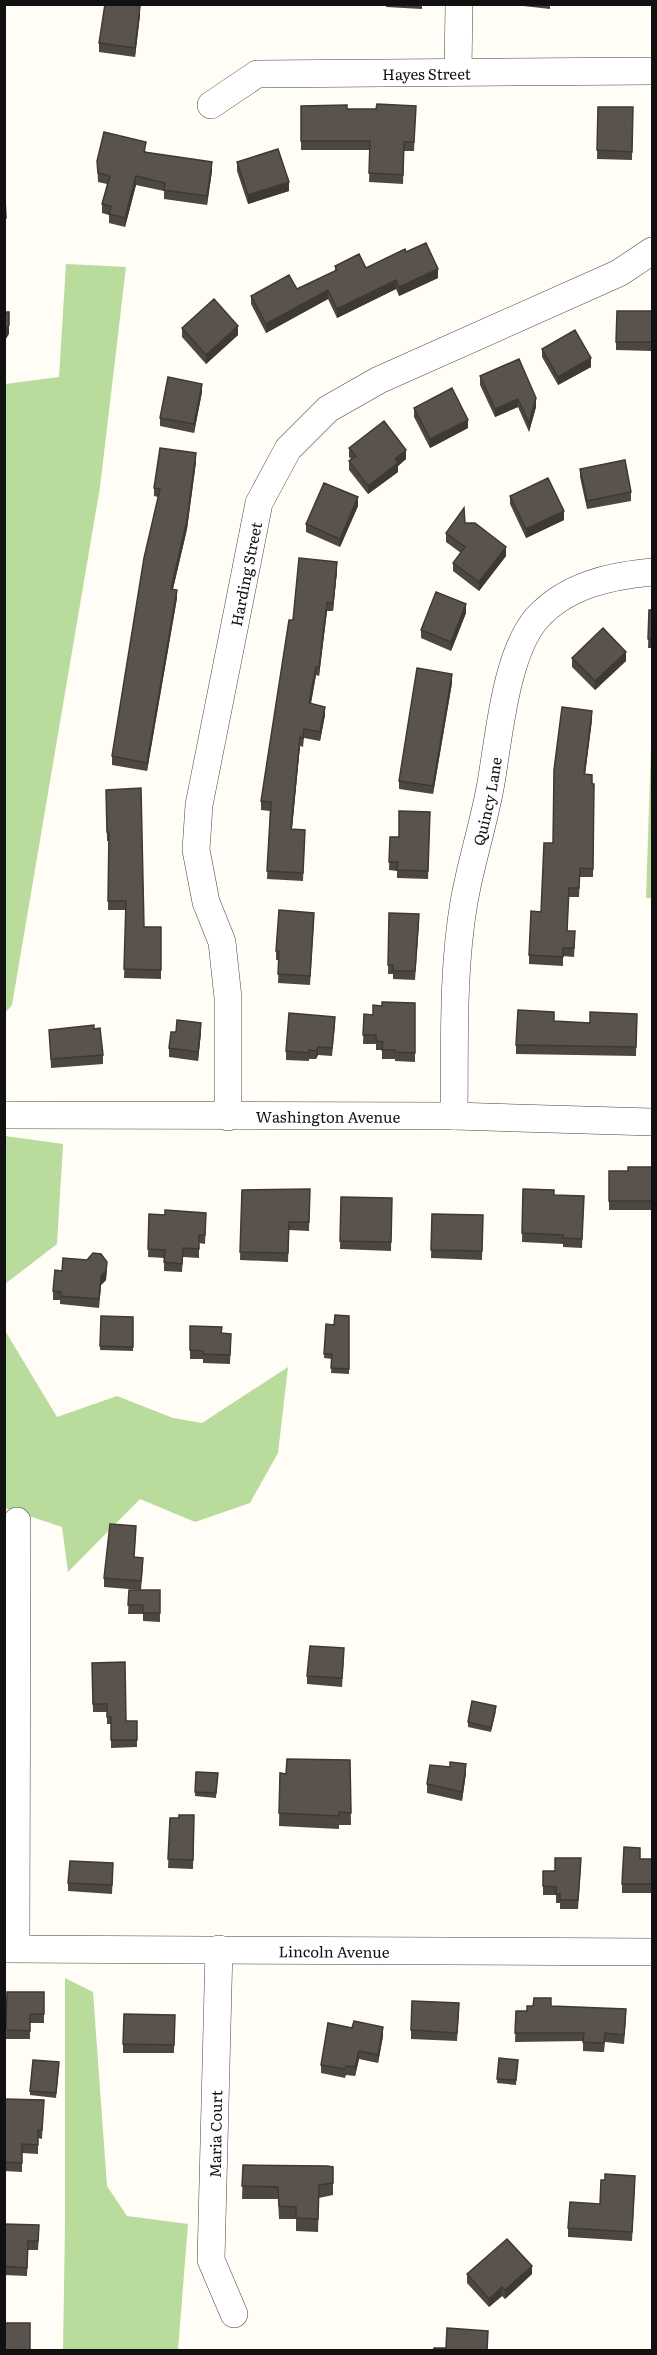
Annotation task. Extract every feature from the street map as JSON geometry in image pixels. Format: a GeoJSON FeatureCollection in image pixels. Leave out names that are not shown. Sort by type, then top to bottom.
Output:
{"type":"FeatureCollection","features":[{"type":"Feature","properties":{"kind":"street"},"geometry":{"type":"LineString","coordinates":[[458,71],[459,4]]}},
{"type":"Feature","properties":{"kind":"street","name":"Hayes Street"},"geometry":{"type":"LineString","coordinates":[[211,105],[257,74],[652,71]]}},
{"type":"Feature","properties":{"kind":"street","name":"Harding Street"},"geometry":{"type":"LineString","coordinates":[[228,1117],[228,998],[222,942],[206,902],[196,850],[199,805],[259,503],[288,449],[327,410],[378,380],[619,273],[652,251]]}},
{"type":"Feature","properties":{"kind":"street","name":"Quincy Lane"},"geometry":{"type":"LineString","coordinates":[[454,1116],[455,997],[464,903],[486,815],[514,660],[536,619],[566,594],[601,580],[652,572]]}},
{"type":"Feature","properties":{"kind":"street","name":"Washington Avenue"},"geometry":{"type":"LineString","coordinates":[[4,1115],[454,1116],[652,1122]]}},
{"type":"Feature","properties":{"kind":"street"},"geometry":{"type":"LineString","coordinates":[[10,1948],[17,1521]]}},
{"type":"Feature","properties":{"kind":"street","name":"Lincoln Avenue"},"geometry":{"type":"LineString","coordinates":[[10,1948],[652,1952]]}},
{"type":"Feature","properties":{"kind":"street","name":"Maria Court"},"geometry":{"type":"LineString","coordinates":[[219,1949],[211,2260],[234,2314]]}},
{"type":"Feature","properties":{"kind":"green space"},"geometry":{"type":"Polygon","coordinates":[[[66,264],[126,267],[100,487],[12,1005],[5,1013],[5,384],[59,377],[66,264]]]}},
{"type":"Feature","properties":{"kind":"green space"},"geometry":{"type":"Polygon","coordinates":[[[652,716],[652,898],[646,898],[652,716]]]}},
{"type":"Feature","properties":{"kind":"green space"},"geometry":{"type":"Polygon","coordinates":[[[5,1136],[63,1144],[57,1244],[5,1284],[5,1136]]]}},
{"type":"Feature","properties":{"kind":"green space"},"geometry":{"type":"Polygon","coordinates":[[[4,1329],[57,1417],[117,1396],[173,1418],[202,1423],[288,1367],[278,1453],[250,1503],[195,1522],[140,1499],[68,1572],[62,1527],[5,1508],[4,1329]]]}},
{"type":"Feature","properties":{"kind":"green space"},"geometry":{"type":"Polygon","coordinates":[[[65,1978],[93,1992],[107,2186],[127,2216],[188,2224],[178,2350],[63,2350],[65,1978]]]}},
{"type":"Feature","properties":{"kind":"building"},"geometry":{"type":"Polygon","coordinates":[[[105,4],[140,6],[135,48],[99,43],[105,4]]]}},
{"type":"Feature","properties":{"kind":"building"},"geometry":{"type":"Polygon","coordinates":[[[377,104],[416,106],[414,142],[404,142],[403,175],[369,173],[370,141],[301,141],[301,106],[347,105],[347,109],[376,109],[377,104]]]}},
{"type":"Feature","properties":{"kind":"building"},"geometry":{"type":"Polygon","coordinates":[[[598,107],[633,107],[632,152],[597,150],[598,107]]]}},
{"type":"Feature","properties":{"kind":"building"},"geometry":{"type":"Polygon","coordinates":[[[104,132],[146,142],[144,152],[212,162],[207,196],[164,190],[165,183],[136,176],[125,218],[109,214],[111,206],[102,204],[110,176],[98,173],[97,161],[104,132]]]}},
{"type":"Feature","properties":{"kind":"building"},"geometry":{"type":"Polygon","coordinates":[[[278,149],[289,182],[248,195],[237,162],[278,149]]]}},
{"type":"Feature","properties":{"kind":"building"},"geometry":{"type":"Polygon","coordinates":[[[4,198],[6,218],[4,218],[4,198]]]}},
{"type":"Feature","properties":{"kind":"building"},"geometry":{"type":"Polygon","coordinates":[[[426,243],[438,269],[399,287],[396,280],[337,309],[328,290],[266,324],[251,296],[289,275],[297,289],[337,270],[335,266],[359,254],[366,268],[405,249],[406,252],[426,243]]]}},
{"type":"Feature","properties":{"kind":"building"},"geometry":{"type":"Polygon","coordinates":[[[214,299],[238,326],[206,355],[182,328],[214,299]]]}},
{"type":"Feature","properties":{"kind":"building"},"geometry":{"type":"Polygon","coordinates":[[[617,311],[652,311],[652,342],[616,342],[617,311]]]}},
{"type":"Feature","properties":{"kind":"building"},"geometry":{"type":"Polygon","coordinates":[[[4,312],[9,312],[9,325],[4,333],[4,312]]]}},
{"type":"Feature","properties":{"kind":"building"},"geometry":{"type":"Polygon","coordinates":[[[575,330],[591,358],[558,377],[542,349],[575,330]]]}},
{"type":"Feature","properties":{"kind":"building"},"geometry":{"type":"Polygon","coordinates":[[[519,359],[536,398],[529,423],[518,399],[495,409],[480,376],[519,359]]]}},
{"type":"Feature","properties":{"kind":"building"},"geometry":{"type":"Polygon","coordinates":[[[168,377],[202,384],[194,424],[160,418],[168,377]]]}},
{"type":"Feature","properties":{"kind":"building"},"geometry":{"type":"Polygon","coordinates":[[[452,388],[468,420],[430,439],[414,408],[452,388]]]}},
{"type":"Feature","properties":{"kind":"building"},"geometry":{"type":"Polygon","coordinates":[[[384,421],[406,450],[395,459],[398,463],[368,486],[349,461],[356,456],[349,448],[384,421]]]}},
{"type":"Feature","properties":{"kind":"building"},"geometry":{"type":"Polygon","coordinates":[[[160,448],[196,453],[187,520],[171,589],[177,590],[147,763],[112,756],[144,558],[160,489],[154,488],[160,448]]]}},
{"type":"Feature","properties":{"kind":"building"},"geometry":{"type":"Polygon","coordinates":[[[625,460],[631,492],[587,501],[580,469],[625,460]]]}},
{"type":"Feature","properties":{"kind":"building"},"geometry":{"type":"Polygon","coordinates":[[[548,478],[564,511],[526,529],[510,496],[548,478]]]}},
{"type":"Feature","properties":{"kind":"building"},"geometry":{"type":"Polygon","coordinates":[[[324,483],[358,497],[340,539],[306,524],[324,483]]]}},
{"type":"Feature","properties":{"kind":"building"},"geometry":{"type":"Polygon","coordinates":[[[464,508],[465,523],[475,523],[506,547],[479,582],[453,563],[465,547],[446,533],[464,508]]]}},
{"type":"Feature","properties":{"kind":"building"},"geometry":{"type":"Polygon","coordinates":[[[299,558],[337,562],[333,603],[327,602],[319,667],[316,667],[309,703],[325,707],[320,732],[304,729],[303,738],[300,737],[291,829],[305,830],[303,873],[267,871],[271,802],[261,801],[289,620],[293,620],[299,558]]]}},
{"type":"Feature","properties":{"kind":"building"},"geometry":{"type":"Polygon","coordinates":[[[436,592],[466,604],[451,642],[421,630],[436,592]]]}},
{"type":"Feature","properties":{"kind":"building"},"geometry":{"type":"Polygon","coordinates":[[[649,610],[652,610],[652,640],[648,639],[649,610]]]}},
{"type":"Feature","properties":{"kind":"building"},"geometry":{"type":"Polygon","coordinates":[[[603,628],[626,652],[595,681],[572,658],[603,628]]]}},
{"type":"Feature","properties":{"kind":"building"},"geometry":{"type":"Polygon","coordinates":[[[417,668],[452,674],[433,786],[399,781],[417,668]]]}},
{"type":"Feature","properties":{"kind":"building"},"geometry":{"type":"Polygon","coordinates":[[[562,707],[592,711],[584,774],[592,775],[592,784],[594,784],[593,869],[580,868],[579,888],[569,888],[567,931],[575,931],[574,948],[563,948],[563,957],[529,955],[531,911],[541,912],[544,843],[553,843],[554,770],[562,707]]]}},
{"type":"Feature","properties":{"kind":"building"},"geometry":{"type":"Polygon","coordinates":[[[141,788],[144,927],[161,927],[161,970],[124,969],[126,901],[108,901],[109,832],[107,832],[106,790],[141,788]]]}},
{"type":"Feature","properties":{"kind":"building"},"geometry":{"type":"Polygon","coordinates":[[[399,811],[430,812],[428,871],[397,870],[398,862],[389,862],[390,837],[399,837],[399,811]]]}},
{"type":"Feature","properties":{"kind":"building"},"geometry":{"type":"Polygon","coordinates":[[[279,910],[314,913],[310,976],[278,974],[279,951],[276,951],[279,910]]]}},
{"type":"Feature","properties":{"kind":"building"},"geometry":{"type":"Polygon","coordinates":[[[389,913],[419,914],[415,971],[393,971],[393,965],[388,965],[389,913]]]}},
{"type":"Feature","properties":{"kind":"building"},"geometry":{"type":"Polygon","coordinates":[[[382,1002],[415,1003],[415,1053],[382,1050],[383,1042],[376,1041],[376,1035],[363,1035],[364,1014],[373,1015],[373,1005],[382,1006],[382,1002]]]}},
{"type":"Feature","properties":{"kind":"building"},"geometry":{"type":"Polygon","coordinates":[[[518,1010],[554,1012],[554,1021],[590,1023],[590,1012],[637,1014],[636,1047],[516,1045],[518,1010]]]}},
{"type":"Feature","properties":{"kind":"building"},"geometry":{"type":"Polygon","coordinates":[[[289,1013],[335,1017],[332,1048],[318,1047],[316,1051],[309,1050],[309,1053],[286,1051],[289,1013]]]}},
{"type":"Feature","properties":{"kind":"building"},"geometry":{"type":"Polygon","coordinates":[[[177,1020],[201,1023],[198,1052],[169,1048],[171,1032],[176,1032],[177,1020]]]}},
{"type":"Feature","properties":{"kind":"building"},"geometry":{"type":"Polygon","coordinates":[[[94,1025],[94,1029],[100,1028],[103,1055],[51,1059],[49,1030],[94,1025]]]}},
{"type":"Feature","properties":{"kind":"building"},"geometry":{"type":"Polygon","coordinates":[[[628,1167],[652,1167],[652,1201],[609,1201],[609,1171],[628,1171],[628,1167]]]}},
{"type":"Feature","properties":{"kind":"building"},"geometry":{"type":"Polygon","coordinates":[[[310,1189],[309,1222],[289,1222],[288,1253],[240,1252],[242,1190],[310,1189]]]}},
{"type":"Feature","properties":{"kind":"building"},"geometry":{"type":"Polygon","coordinates":[[[523,1189],[554,1190],[554,1195],[584,1196],[582,1239],[563,1238],[563,1235],[522,1233],[523,1189]]]}},
{"type":"Feature","properties":{"kind":"building"},"geometry":{"type":"Polygon","coordinates":[[[341,1197],[392,1198],[391,1242],[340,1241],[341,1197]]]}},
{"type":"Feature","properties":{"kind":"building"},"geometry":{"type":"Polygon","coordinates":[[[165,1210],[206,1213],[205,1235],[199,1235],[199,1249],[183,1248],[182,1264],[164,1262],[165,1250],[148,1249],[149,1214],[165,1215],[165,1210]]]}},
{"type":"Feature","properties":{"kind":"building"},"geometry":{"type":"Polygon","coordinates":[[[432,1214],[483,1215],[482,1251],[431,1250],[432,1214]]]}},
{"type":"Feature","properties":{"kind":"building"},"geometry":{"type":"Polygon","coordinates":[[[93,1253],[101,1254],[107,1262],[106,1271],[101,1276],[99,1299],[60,1296],[61,1292],[53,1291],[55,1270],[62,1271],[63,1258],[87,1260],[93,1253]]]}},
{"type":"Feature","properties":{"kind":"building"},"geometry":{"type":"Polygon","coordinates":[[[335,1315],[349,1316],[349,1369],[331,1368],[332,1354],[324,1354],[326,1324],[334,1325],[335,1315]]]}},
{"type":"Feature","properties":{"kind":"building"},"geometry":{"type":"Polygon","coordinates":[[[101,1316],[133,1317],[133,1347],[100,1346],[101,1316]]]}},
{"type":"Feature","properties":{"kind":"building"},"geometry":{"type":"Polygon","coordinates":[[[190,1326],[222,1327],[221,1333],[231,1334],[230,1355],[203,1354],[203,1351],[190,1350],[190,1326]]]}},
{"type":"Feature","properties":{"kind":"building"},"geometry":{"type":"Polygon","coordinates":[[[110,1524],[136,1526],[134,1557],[143,1558],[141,1581],[104,1578],[110,1524]]]}},
{"type":"Feature","properties":{"kind":"building"},"geometry":{"type":"Polygon","coordinates":[[[129,1590],[160,1590],[160,1613],[143,1613],[143,1605],[128,1605],[129,1590]]]}},
{"type":"Feature","properties":{"kind":"building"},"geometry":{"type":"Polygon","coordinates":[[[310,1646],[344,1648],[342,1678],[307,1676],[310,1646]]]}},
{"type":"Feature","properties":{"kind":"building"},"geometry":{"type":"Polygon","coordinates":[[[125,1662],[126,1721],[137,1721],[137,1740],[111,1740],[111,1717],[107,1717],[107,1704],[93,1704],[92,1663],[125,1662]]]}},
{"type":"Feature","properties":{"kind":"building"},"geometry":{"type":"Polygon","coordinates":[[[472,1701],[496,1706],[491,1728],[468,1722],[472,1701]]]}},
{"type":"Feature","properties":{"kind":"building"},"geometry":{"type":"Polygon","coordinates":[[[287,1759],[350,1760],[351,1813],[339,1812],[339,1816],[279,1813],[280,1773],[286,1774],[287,1759]]]}},
{"type":"Feature","properties":{"kind":"building"},"geometry":{"type":"Polygon","coordinates":[[[450,1762],[466,1764],[462,1792],[427,1784],[430,1765],[450,1767],[450,1762]]]}},
{"type":"Feature","properties":{"kind":"building"},"geometry":{"type":"Polygon","coordinates":[[[196,1772],[218,1773],[216,1793],[195,1792],[196,1772]]]}},
{"type":"Feature","properties":{"kind":"building"},"geometry":{"type":"Polygon","coordinates":[[[179,1815],[194,1815],[193,1860],[168,1859],[170,1818],[179,1818],[179,1815]]]}},
{"type":"Feature","properties":{"kind":"building"},"geometry":{"type":"Polygon","coordinates":[[[624,1847],[640,1848],[640,1859],[652,1859],[652,1884],[622,1884],[624,1847]]]}},
{"type":"Feature","properties":{"kind":"building"},"geometry":{"type":"Polygon","coordinates":[[[555,1858],[581,1858],[578,1900],[560,1900],[560,1894],[556,1894],[556,1887],[543,1886],[543,1871],[555,1871],[555,1858]]]}},
{"type":"Feature","properties":{"kind":"building"},"geometry":{"type":"Polygon","coordinates":[[[70,1861],[113,1863],[112,1885],[68,1883],[70,1861]]]}},
{"type":"Feature","properties":{"kind":"building"},"geometry":{"type":"Polygon","coordinates":[[[7,1992],[44,1992],[44,2014],[30,2014],[30,2031],[6,2030],[7,1992]]]}},
{"type":"Feature","properties":{"kind":"building"},"geometry":{"type":"Polygon","coordinates":[[[534,1998],[551,1998],[551,2006],[626,2009],[624,2035],[605,2033],[604,2043],[601,2043],[583,2042],[584,2033],[515,2033],[516,2011],[527,2011],[527,2006],[533,2006],[534,1998]]]}},
{"type":"Feature","properties":{"kind":"building"},"geometry":{"type":"Polygon","coordinates":[[[412,2001],[459,2003],[457,2033],[411,2030],[412,2001]]]}},
{"type":"Feature","properties":{"kind":"building"},"geometry":{"type":"Polygon","coordinates":[[[124,2014],[175,2015],[174,2045],[123,2044],[124,2014]]]}},
{"type":"Feature","properties":{"kind":"building"},"geometry":{"type":"Polygon","coordinates":[[[354,2021],[383,2027],[378,2055],[359,2051],[355,2067],[346,2066],[345,2069],[321,2065],[328,2023],[352,2028],[354,2021]]]}},
{"type":"Feature","properties":{"kind":"building"},"geometry":{"type":"Polygon","coordinates":[[[499,2058],[518,2060],[516,2080],[497,2079],[499,2058]]]}},
{"type":"Feature","properties":{"kind":"building"},"geometry":{"type":"Polygon","coordinates":[[[33,2060],[59,2062],[56,2093],[30,2091],[33,2060]]]}},
{"type":"Feature","properties":{"kind":"building"},"geometry":{"type":"Polygon","coordinates":[[[4,2099],[44,2100],[42,2130],[38,2130],[38,2145],[22,2144],[22,2163],[4,2162],[4,2099]]]}},
{"type":"Feature","properties":{"kind":"building"},"geometry":{"type":"Polygon","coordinates":[[[243,2165],[333,2167],[333,2183],[319,2185],[318,2219],[296,2218],[296,2207],[279,2206],[278,2187],[242,2186],[243,2165]]]}},
{"type":"Feature","properties":{"kind":"building"},"geometry":{"type":"Polygon","coordinates":[[[605,2174],[635,2176],[632,2232],[568,2228],[570,2202],[600,2204],[601,2180],[605,2180],[605,2174]]]}},
{"type":"Feature","properties":{"kind":"building"},"geometry":{"type":"Polygon","coordinates":[[[4,2224],[39,2225],[38,2241],[28,2241],[27,2268],[4,2266],[4,2224]]]}},
{"type":"Feature","properties":{"kind":"building"},"geometry":{"type":"Polygon","coordinates":[[[507,2239],[532,2266],[505,2290],[502,2287],[489,2299],[467,2274],[507,2239]]]}},
{"type":"Feature","properties":{"kind":"building"},"geometry":{"type":"Polygon","coordinates":[[[4,2323],[30,2323],[30,2350],[4,2350],[4,2323]]]}},
{"type":"Feature","properties":{"kind":"building"},"geometry":{"type":"Polygon","coordinates":[[[447,2328],[488,2331],[487,2350],[434,2350],[434,2348],[446,2348],[447,2328]]]}}]}
